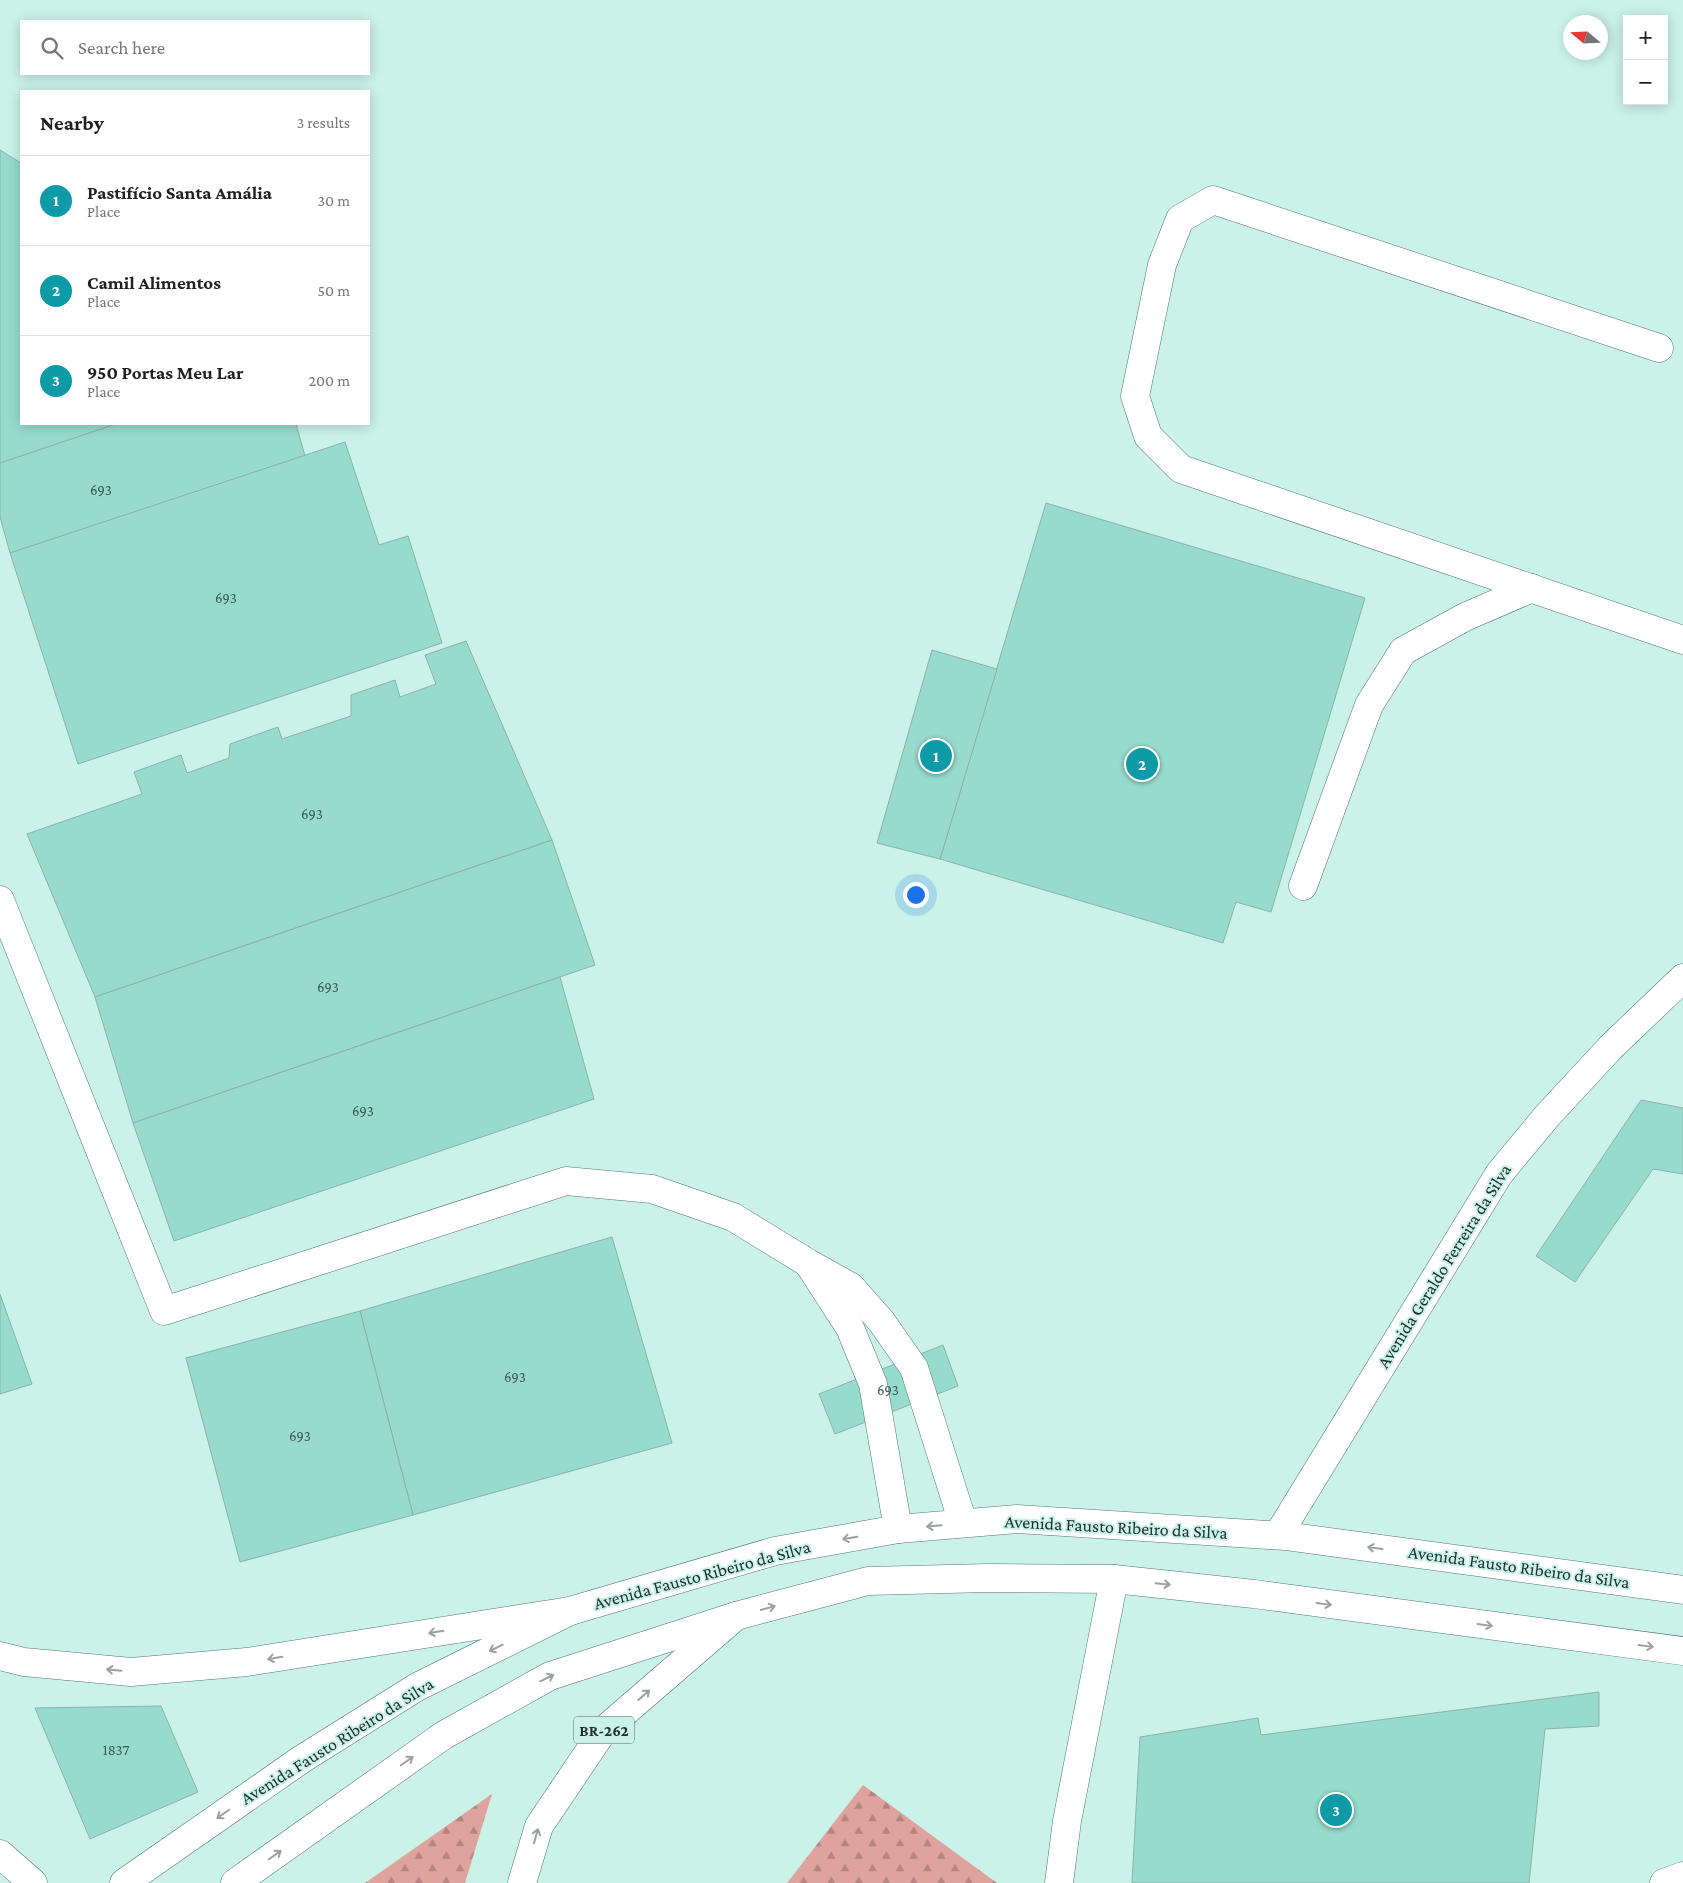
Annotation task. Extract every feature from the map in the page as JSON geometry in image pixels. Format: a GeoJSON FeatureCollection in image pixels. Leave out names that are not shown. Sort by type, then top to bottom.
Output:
{"type":"FeatureCollection","features":[{"type":"Feature","properties":{"kind":"main road"},"geometry":{"type":"LineString","coordinates":[[1659,348],[1213,200],[1180,219],[1162,265],[1135,396],[1148,436],[1181,469],[1683,640]]}},
{"type":"Feature","properties":{"kind":"main road"},"geometry":{"type":"LineString","coordinates":[[1303,886],[1369,705],[1403,651],[1465,617],[1532,588]]}},
{"type":"Feature","properties":{"kind":"main road"},"geometry":{"type":"LineString","coordinates":[[0,900],[164,1311],[566,1181],[652,1189],[733,1216],[808,1263],[851,1287],[882,1321],[914,1368],[963,1523]]}},
{"type":"Feature","properties":{"kind":"main road","name":"Avenida Geraldo Ferreira da Silva"},"geometry":{"type":"LineString","coordinates":[[1278,1535],[1499,1174],[1547,1116],[1611,1047],[1683,978]]}},
{"type":"Feature","properties":{"kind":"main road"},"geometry":{"type":"LineString","coordinates":[[808,1263],[850,1328],[873,1384],[898,1529]]}},
{"type":"Feature","properties":{"kind":"main road","name":"Avenida Fausto Ribeiro da Silva"},"geometry":{"type":"LineString","coordinates":[[124,1883],[302,1759],[417,1687],[570,1611],[775,1551],[898,1529],[1017,1519],[1278,1535],[1683,1590]]}},
{"type":"Feature","properties":{"kind":"main road"},"geometry":{"type":"LineString","coordinates":[[235,1883],[444,1735],[550,1676],[736,1616],[868,1581],[988,1578],[1114,1579],[1254,1594],[1683,1651]]}},
{"type":"Feature","properties":{"kind":"main road"},"geometry":{"type":"LineString","coordinates":[[1059,1883],[1067,1822],[1114,1579]]}},
{"type":"Feature","properties":{"kind":"main road"},"geometry":{"type":"LineString","coordinates":[[0,1656],[24,1662],[131,1672],[247,1662],[570,1611]]}},
{"type":"Feature","properties":{"kind":"main road","name":"BR-262"},"geometry":{"type":"LineString","coordinates":[[522,1883],[539,1826],[602,1731],[736,1616]]}},
{"type":"Feature","properties":{"kind":"main road"},"geometry":{"type":"LineString","coordinates":[[0,1854],[33,1883]]}},
{"type":"Feature","properties":{"kind":"main road"},"geometry":{"type":"LineString","coordinates":[[1664,1883],[1683,1876]]}},
{"type":"Feature","properties":{"kind":"green space"},"geometry":{"type":"Polygon","coordinates":[[[863,1785],[997,1883],[787,1883],[863,1785]]]}},
{"type":"Feature","properties":{"kind":"green space"},"geometry":{"type":"Polygon","coordinates":[[[492,1794],[465,1883],[365,1883],[492,1794]]]}},
{"type":"Feature","properties":{"kind":"building"},"geometry":{"type":"Polygon","coordinates":[[[0,150],[20,162],[20,425],[113,425],[0,463],[0,150]]]}},
{"type":"Feature","properties":{"kind":"building"},"geometry":{"type":"Polygon","coordinates":[[[113,425],[296,425],[305,456],[10,553],[0,517],[0,463],[113,425]]]}},
{"type":"Feature","properties":{"kind":"building"},"geometry":{"type":"Polygon","coordinates":[[[345,442],[379,545],[408,536],[442,643],[78,764],[10,553],[345,442]]]}},
{"type":"Feature","properties":{"kind":"building"},"geometry":{"type":"Polygon","coordinates":[[[1046,503],[1365,598],[1271,912],[1236,902],[1223,943],[940,859],[1046,503]]]}},
{"type":"Feature","properties":{"kind":"building"},"geometry":{"type":"Polygon","coordinates":[[[466,641],[552,840],[95,997],[27,834],[142,794],[134,772],[181,755],[187,773],[229,758],[230,744],[278,727],[282,739],[351,716],[351,695],[395,680],[400,697],[436,684],[425,655],[466,641]]]}},
{"type":"Feature","properties":{"kind":"building"},"geometry":{"type":"Polygon","coordinates":[[[932,650],[997,669],[940,859],[877,843],[932,650]]]}},
{"type":"Feature","properties":{"kind":"building"},"geometry":{"type":"Polygon","coordinates":[[[552,840],[595,965],[133,1123],[95,997],[552,840]]]}},
{"type":"Feature","properties":{"kind":"building"},"geometry":{"type":"Polygon","coordinates":[[[560,977],[594,1099],[174,1241],[133,1123],[560,977]]]}},
{"type":"Feature","properties":{"kind":"building"},"geometry":{"type":"Polygon","coordinates":[[[1641,1100],[1683,1108],[1683,1174],[1653,1169],[1575,1282],[1536,1256],[1641,1100]]]}},
{"type":"Feature","properties":{"kind":"building"},"geometry":{"type":"Polygon","coordinates":[[[612,1237],[672,1443],[413,1515],[360,1311],[612,1237]]]}},
{"type":"Feature","properties":{"kind":"building"},"geometry":{"type":"Polygon","coordinates":[[[0,1294],[32,1384],[0,1394],[0,1294]]]}},
{"type":"Feature","properties":{"kind":"building"},"geometry":{"type":"Polygon","coordinates":[[[360,1311],[413,1515],[240,1562],[186,1358],[360,1311]]]}},
{"type":"Feature","properties":{"kind":"building"},"geometry":{"type":"Polygon","coordinates":[[[943,1345],[958,1386],[835,1434],[819,1394],[943,1345]]]}},
{"type":"Feature","properties":{"kind":"building"},"geometry":{"type":"Polygon","coordinates":[[[1599,1692],[1599,1726],[1545,1729],[1529,1883],[1132,1883],[1140,1737],[1258,1718],[1261,1735],[1599,1692]]]}},
{"type":"Feature","properties":{"kind":"building"},"geometry":{"type":"Polygon","coordinates":[[[161,1706],[198,1792],[90,1839],[35,1708],[161,1706]]]}},
{"type":"Feature","properties":{"kind":"place","name":"Pastifício Santa Amália"},"geometry":{"type":"Point","coordinates":[936,756]}},
{"type":"Feature","properties":{"kind":"place","name":"Camil Alimentos"},"geometry":{"type":"Point","coordinates":[1142,764]}},
{"type":"Feature","properties":{"kind":"place","name":"950 Portas Meu Lar"},"geometry":{"type":"Point","coordinates":[1336,1810]}}]}
